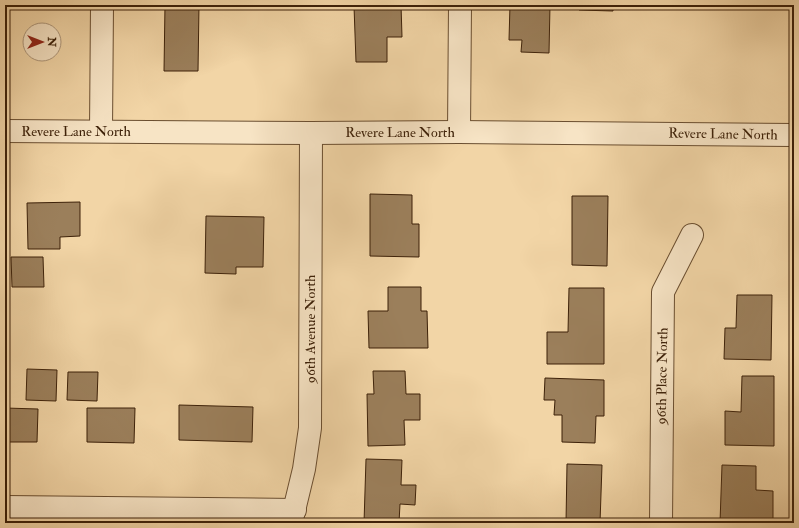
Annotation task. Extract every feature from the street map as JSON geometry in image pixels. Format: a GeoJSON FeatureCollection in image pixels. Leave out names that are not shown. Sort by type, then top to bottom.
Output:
{"type":"FeatureCollection","features":[{"type":"Feature","properties":{"kind":"street"},"geometry":{"type":"LineString","coordinates":[[101,130],[102,5]]}},
{"type":"Feature","properties":{"kind":"street"},"geometry":{"type":"LineString","coordinates":[[459,132],[460,5]]}},
{"type":"Feature","properties":{"kind":"street","name":"Revere Lane North"},"geometry":{"type":"LineString","coordinates":[[5,131],[101,130],[311,133],[459,132],[794,135]]}},
{"type":"Feature","properties":{"kind":"street","name":"96th Avenue North"},"geometry":{"type":"LineString","coordinates":[[293,517],[304,469],[310,428],[311,133]]}},
{"type":"Feature","properties":{"kind":"street","name":"96th Place North"},"geometry":{"type":"LineString","coordinates":[[661,523],[663,292],[692,235]]}},
{"type":"Feature","properties":{"kind":"street"},"geometry":{"type":"LineString","coordinates":[[5,507],[293,517]]}},
{"type":"Feature","properties":{"kind":"building"},"geometry":{"type":"Polygon","coordinates":[[[165,5],[199,5],[198,71],[164,71],[165,5]]]}},
{"type":"Feature","properties":{"kind":"building"},"geometry":{"type":"Polygon","coordinates":[[[401,5],[402,37],[387,37],[387,62],[356,62],[354,6],[401,5]]]}},
{"type":"Feature","properties":{"kind":"building"},"geometry":{"type":"Polygon","coordinates":[[[510,5],[550,5],[549,53],[521,52],[522,40],[509,40],[510,5]]]}},
{"type":"Feature","properties":{"kind":"building"},"geometry":{"type":"Polygon","coordinates":[[[579,5],[613,5],[613,11],[579,10],[579,5]]]}},
{"type":"Feature","properties":{"kind":"building"},"geometry":{"type":"Polygon","coordinates":[[[646,5],[705,5],[705,8],[646,7],[646,5]]]}},
{"type":"Feature","properties":{"kind":"building"},"geometry":{"type":"Polygon","coordinates":[[[370,194],[412,195],[412,224],[419,224],[419,257],[370,256],[370,194]]]}},
{"type":"Feature","properties":{"kind":"building"},"geometry":{"type":"Polygon","coordinates":[[[572,196],[608,196],[607,266],[572,265],[572,196]]]}},
{"type":"Feature","properties":{"kind":"building"},"geometry":{"type":"Polygon","coordinates":[[[80,202],[80,236],[60,237],[60,249],[28,249],[27,203],[80,202]]]}},
{"type":"Feature","properties":{"kind":"building"},"geometry":{"type":"Polygon","coordinates":[[[206,216],[264,217],[263,267],[236,267],[236,274],[205,273],[206,216]]]}},
{"type":"Feature","properties":{"kind":"building"},"geometry":{"type":"Polygon","coordinates":[[[11,257],[43,257],[44,287],[12,287],[11,257]]]}},
{"type":"Feature","properties":{"kind":"building"},"geometry":{"type":"Polygon","coordinates":[[[388,287],[421,287],[421,311],[427,311],[428,348],[369,348],[368,311],[388,311],[388,287]]]}},
{"type":"Feature","properties":{"kind":"building"},"geometry":{"type":"Polygon","coordinates":[[[569,288],[604,288],[604,364],[547,364],[547,332],[568,332],[569,288]]]}},
{"type":"Feature","properties":{"kind":"building"},"geometry":{"type":"Polygon","coordinates":[[[737,295],[772,295],[771,360],[724,359],[725,328],[736,328],[737,295]]]}},
{"type":"Feature","properties":{"kind":"building"},"geometry":{"type":"Polygon","coordinates":[[[27,369],[57,370],[56,401],[26,400],[27,369]]]}},
{"type":"Feature","properties":{"kind":"building"},"geometry":{"type":"Polygon","coordinates":[[[373,371],[405,371],[406,394],[420,394],[420,420],[404,420],[405,445],[368,446],[367,394],[374,394],[373,371]]]}},
{"type":"Feature","properties":{"kind":"building"},"geometry":{"type":"Polygon","coordinates":[[[68,372],[98,372],[97,401],[67,400],[68,372]]]}},
{"type":"Feature","properties":{"kind":"building"},"geometry":{"type":"Polygon","coordinates":[[[742,376],[774,376],[774,446],[725,445],[725,411],[741,412],[742,376]]]}},
{"type":"Feature","properties":{"kind":"building"},"geometry":{"type":"Polygon","coordinates":[[[545,378],[604,380],[604,416],[596,416],[595,443],[562,442],[562,415],[554,415],[555,400],[544,400],[545,378]]]}},
{"type":"Feature","properties":{"kind":"building"},"geometry":{"type":"Polygon","coordinates":[[[179,405],[253,407],[252,442],[179,440],[179,405]]]}},
{"type":"Feature","properties":{"kind":"building"},"geometry":{"type":"Polygon","coordinates":[[[5,408],[38,409],[37,442],[5,442],[5,408]]]}},
{"type":"Feature","properties":{"kind":"building"},"geometry":{"type":"Polygon","coordinates":[[[87,408],[135,408],[134,443],[87,442],[87,408]]]}},
{"type":"Feature","properties":{"kind":"building"},"geometry":{"type":"Polygon","coordinates":[[[366,459],[402,460],[401,485],[416,485],[415,505],[400,504],[399,523],[364,523],[366,459]]]}},
{"type":"Feature","properties":{"kind":"building"},"geometry":{"type":"Polygon","coordinates":[[[567,464],[602,465],[600,523],[566,523],[567,464]]]}},
{"type":"Feature","properties":{"kind":"building"},"geometry":{"type":"Polygon","coordinates":[[[722,465],[756,466],[756,490],[773,491],[773,523],[720,523],[722,465]]]}}]}
